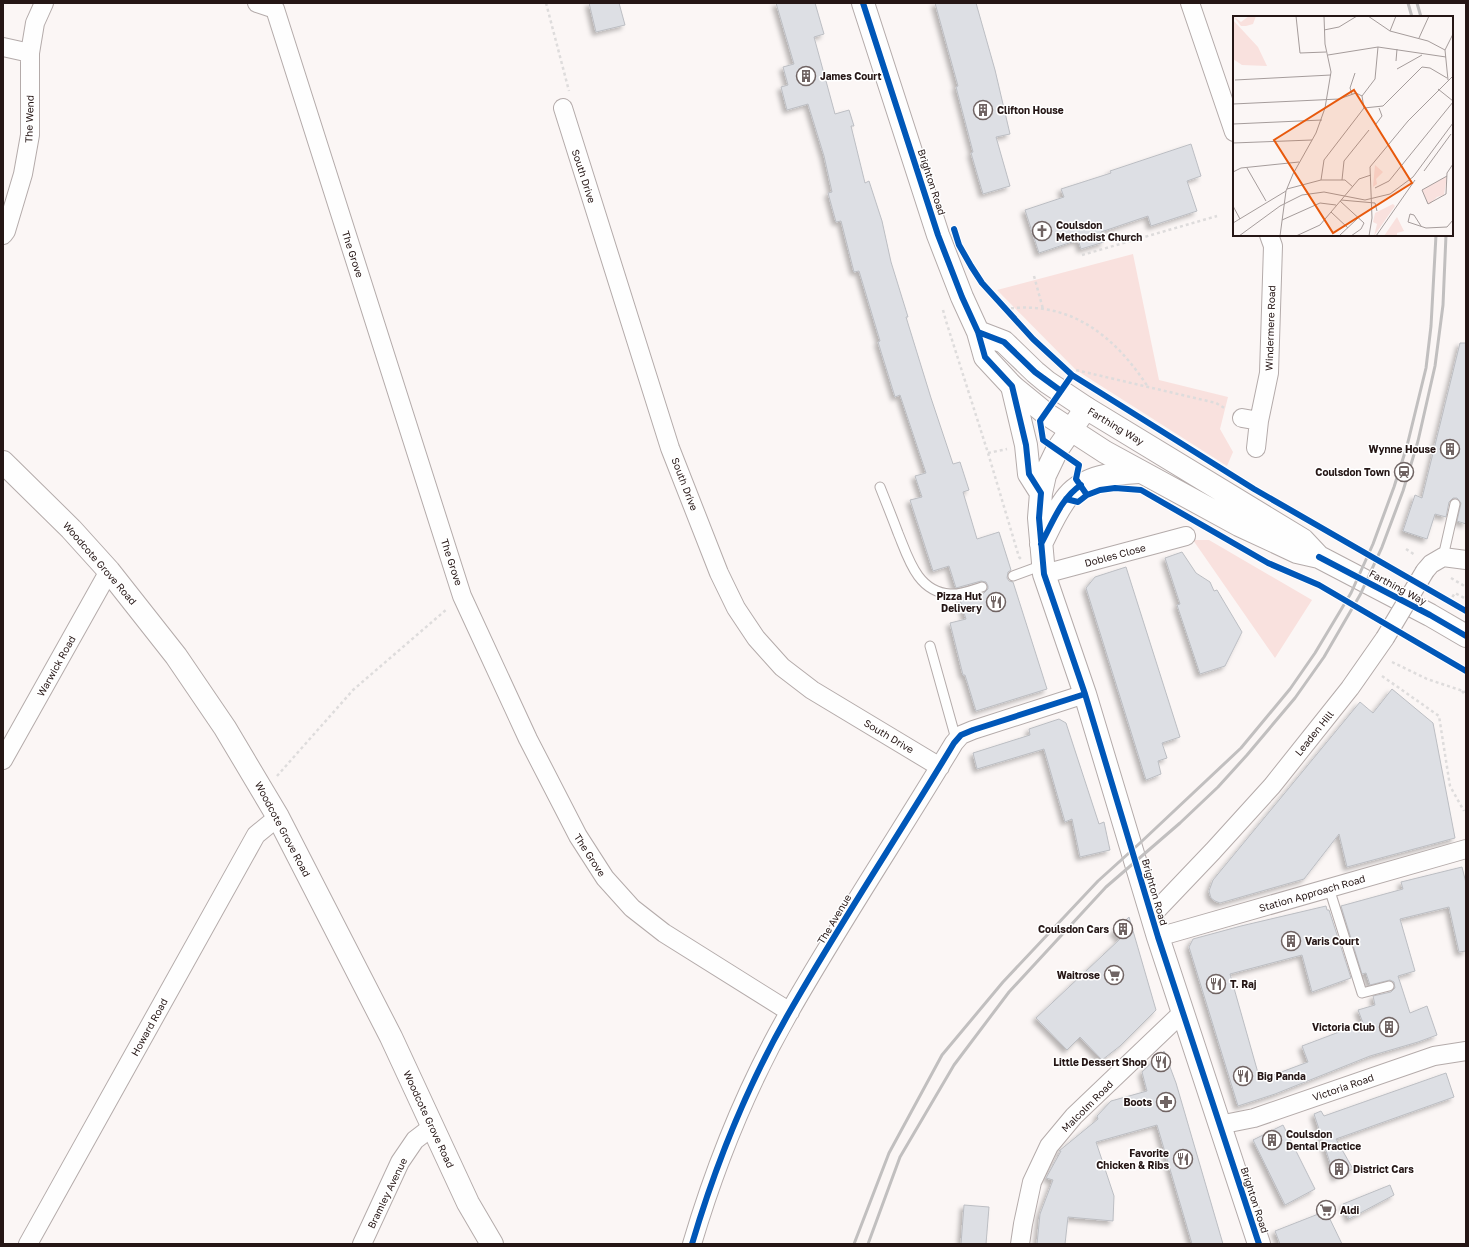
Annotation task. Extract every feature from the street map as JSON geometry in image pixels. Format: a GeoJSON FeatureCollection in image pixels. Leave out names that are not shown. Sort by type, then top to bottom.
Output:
{"type":"FeatureCollection","features":[{"type":"Feature","properties":{"kind":"main road","name":"Brighton Road"},"geometry":{"type":"LineString","coordinates":[[863,3],[938,235],[962,297],[978,332],[985,357],[1012,386],[1026,445],[1029,474],[1041,493]]}},
{"type":"Feature","properties":{"kind":"main road","name":"Farthing Way"},"geometry":{"type":"LineString","coordinates":[[978,332],[1004,342],[1035,372],[1067,379],[1086,408],[1303,540],[1319,557]]}},
{"type":"Feature","properties":{"kind":"main road","name":"Farthing Way"},"geometry":{"type":"LineString","coordinates":[[1012,386],[1045,413],[1070,430],[1139,472],[1239,525],[1296,552],[1319,557],[1430,615],[1466,636]]}},
{"type":"Feature","properties":{"kind":"main road","name":"Brighton Road"},"geometry":{"type":"LineString","coordinates":[[1086,408],[1057,450],[1045,475],[1041,493],[1039,518],[1041,563],[1085,694],[1158,937],[1259,1244]]}},
{"type":"Feature","properties":{"kind":"main road","name":"Woodcote Grove Road"},"geometry":{"type":"LineString","coordinates":[[3,462],[71,529],[109,571],[176,656],[225,728],[264,791],[278,817],[391,1037],[468,1203],[492,1244]]}},
{"type":"Feature","properties":{"kind":"main road"},"geometry":{"type":"LineString","coordinates":[[1041,563],[1055,517],[1066,499],[1076,488],[1093,479],[1125,472],[1139,472]]}},
{"type":"Feature","properties":{"kind":"street","name":"The Wend"},"geometry":{"type":"LineString","coordinates":[[3,235],[6,231],[23,174],[30,135],[30,53],[35,23],[44,3]]}},
{"type":"Feature","properties":{"kind":"street"},"geometry":{"type":"LineString","coordinates":[[257,3],[277,6]]}},
{"type":"Feature","properties":{"kind":"street"},"geometry":{"type":"LineString","coordinates":[[1190,3],[1233,129]]}},
{"type":"Feature","properties":{"kind":"street","name":"The Grove"},"geometry":{"type":"LineString","coordinates":[[277,6],[462,596],[528,739],[578,836],[605,878],[632,908],[664,933],[790,1012]]}},
{"type":"Feature","properties":{"kind":"street"},"geometry":{"type":"LineString","coordinates":[[3,47],[30,53]]}},
{"type":"Feature","properties":{"kind":"street","name":"South Drive"},"geometry":{"type":"LineString","coordinates":[[563,108],[670,448],[719,573],[736,608],[756,638],[782,667],[812,690],[940,767]]}},
{"type":"Feature","properties":{"kind":"street","name":"Windermere Road"},"geometry":{"type":"LineString","coordinates":[[1256,448],[1251,420],[1268,373],[1273,246],[1269,236]]}},
{"type":"Feature","properties":{"kind":"street","name":"Dobles Close"},"geometry":{"type":"LineString","coordinates":[[1041,563],[1186,536]]}},
{"type":"Feature","properties":{"kind":"street"},"geometry":{"type":"LineString","coordinates":[[1443,556],[1466,560]]}},
{"type":"Feature","properties":{"kind":"street","name":"Leaden Hill"},"geometry":{"type":"LineString","coordinates":[[1152,915],[1272,786],[1371,660],[1425,571],[1443,556]]}},
{"type":"Feature","properties":{"kind":"street","name":"Warwick Road"},"geometry":{"type":"LineString","coordinates":[[3,760],[109,571]]}},
{"type":"Feature","properties":{"kind":"street"},"geometry":{"type":"LineString","coordinates":[[956,739],[973,730],[1085,694]]}},
{"type":"Feature","properties":{"kind":"street","name":"The Avenue"},"geometry":{"type":"LineString","coordinates":[[692,1244],[715,1171],[737,1118],[790,1012],[956,739]]}},
{"type":"Feature","properties":{"kind":"street","name":"Howard Road"},"geometry":{"type":"LineString","coordinates":[[28,1244],[256,835],[278,817]]}},
{"type":"Feature","properties":{"kind":"street","name":"Station Approach Road"},"geometry":{"type":"LineString","coordinates":[[1158,937],[1466,849]]}},
{"type":"Feature","properties":{"kind":"street","name":"Malcolm Road"},"geometry":{"type":"LineString","coordinates":[[1020,1244],[1022,1224],[1032,1182],[1049,1146],[1074,1116],[1183,1012]]}},
{"type":"Feature","properties":{"kind":"street","name":"Victoria Road"},"geometry":{"type":"LineString","coordinates":[[1219,1125],[1254,1118],[1434,1056],[1466,1052]]}},
{"type":"Feature","properties":{"kind":"street","name":"Bramley Avenue"},"geometry":{"type":"LineString","coordinates":[[362,1244],[400,1162],[416,1140],[432,1127]]}},
{"type":"Feature","properties":{"kind":"lane"},"geometry":{"type":"LineString","coordinates":[[880,487],[912,567],[927,585],[948,594],[958,594],[982,586]]}},
{"type":"Feature","properties":{"kind":"lane"},"geometry":{"type":"LineString","coordinates":[[1443,556],[1454,504]]}},
{"type":"Feature","properties":{"kind":"lane"},"geometry":{"type":"LineString","coordinates":[[1013,576],[1041,563]]}},
{"type":"Feature","properties":{"kind":"lane"},"geometry":{"type":"LineString","coordinates":[[930,646],[956,739]]}},
{"type":"Feature","properties":{"kind":"lane"},"geometry":{"type":"LineString","coordinates":[[1329,888],[1362,993],[1389,986]]}},
{"type":"Feature","properties":{"kind":"path"},"geometry":{"type":"LineString","coordinates":[[546,3],[570,90],[563,108]]}},
{"type":"Feature","properties":{"kind":"path"},"geometry":{"type":"LineString","coordinates":[[1082,255],[1217,216]]}},
{"type":"Feature","properties":{"kind":"path"},"geometry":{"type":"LineString","coordinates":[[1034,276],[1043,308]]}},
{"type":"Feature","properties":{"kind":"path"},"geometry":{"type":"LineString","coordinates":[[943,306],[946,321],[1019,557],[1041,563]]}},
{"type":"Feature","properties":{"kind":"path"},"geometry":{"type":"LineString","coordinates":[[1003,306],[1043,308],[1076,318],[1101,334],[1129,360],[1148,387]]}},
{"type":"Feature","properties":{"kind":"path"},"geometry":{"type":"LineString","coordinates":[[1003,306],[1010,314]]}},
{"type":"Feature","properties":{"kind":"path"},"geometry":{"type":"LineString","coordinates":[[1067,379],[1076,370],[1216,403],[1251,420]]}},
{"type":"Feature","properties":{"kind":"path"},"geometry":{"type":"LineString","coordinates":[[1067,379],[1079,380]]}},
{"type":"Feature","properties":{"kind":"path"},"geometry":{"type":"LineString","coordinates":[[988,453],[1010,449]]}},
{"type":"Feature","properties":{"kind":"path"},"geometry":{"type":"LineString","coordinates":[[1455,581],[1466,587]]}},
{"type":"Feature","properties":{"kind":"path"},"geometry":{"type":"LineString","coordinates":[[1442,598],[1452,603],[1455,592],[1466,598]]}},
{"type":"Feature","properties":{"kind":"path"},"geometry":{"type":"LineString","coordinates":[[264,791],[353,690],[462,596]]}},
{"type":"Feature","properties":{"kind":"path"},"geometry":{"type":"LineString","coordinates":[[1371,660],[1466,692]]}},
{"type":"Feature","properties":{"kind":"path"},"geometry":{"type":"LineString","coordinates":[[1371,660],[1439,716],[1450,786],[1464,811]]}},
{"type":"Feature","properties":{"kind":"path"},"geometry":{"type":"LineString","coordinates":[[1462,690],[1466,696]]}},
{"type":"Feature","properties":{"kind":"shaded area"},"geometry":{"type":"Polygon","coordinates":[[[1133,254],[1159,380],[1228,397],[1220,429],[1233,452],[1227,466],[1076,370],[997,290],[1133,254]]]}},
{"type":"Feature","properties":{"kind":"shaded area"},"geometry":{"type":"Polygon","coordinates":[[[1193,540],[1209,540],[1312,600],[1275,658],[1193,540]]]}},
{"type":"Feature","properties":{"kind":"building"},"geometry":{"type":"Polygon","coordinates":[[[589,3],[619,3],[625,25],[596,32],[589,3]]]}},
{"type":"Feature","properties":{"kind":"building"},"geometry":{"type":"Polygon","coordinates":[[[776,3],[815,3],[824,34],[814,37],[835,114],[849,110],[854,126],[851,126],[865,183],[869,181],[882,221],[891,262],[908,317],[906,317],[931,398],[953,464],[960,462],[969,490],[963,492],[977,539],[999,532],[1011,570],[1008,572],[1007,578],[1009,581],[1013,582],[1047,689],[976,711],[965,675],[963,675],[950,623],[966,619],[960,600],[984,593],[988,589],[988,586],[986,582],[981,581],[956,588],[949,566],[933,571],[910,500],[922,497],[915,476],[926,473],[900,395],[895,397],[878,342],[880,341],[859,271],[854,272],[841,221],[836,222],[828,193],[832,192],[824,156],[808,104],[787,110],[781,87],[788,85],[783,67],[794,64],[776,3]]]}},
{"type":"Feature","properties":{"kind":"building"},"geometry":{"type":"Polygon","coordinates":[[[935,3],[976,3],[995,70],[1010,134],[996,137],[1010,186],[983,194],[971,153],[973,152],[956,87],[958,86],[935,3]]]}},
{"type":"Feature","properties":{"kind":"building"},"geometry":{"type":"Polygon","coordinates":[[[1191,144],[1201,176],[1187,181],[1197,211],[1151,226],[1148,216],[1101,232],[1104,242],[1081,249],[1078,240],[1039,253],[1025,210],[1064,197],[1061,189],[1111,173],[1110,171],[1191,144]]]}},
{"type":"Feature","properties":{"kind":"building"},"geometry":{"type":"Polygon","coordinates":[[[1460,343],[1466,343],[1466,524],[1457,521],[1461,503],[1457,498],[1453,498],[1449,502],[1446,517],[1435,514],[1427,539],[1403,531],[1415,495],[1422,498],[1460,343]]]}},
{"type":"Feature","properties":{"kind":"building"},"geometry":{"type":"Polygon","coordinates":[[[1182,552],[1196,573],[1210,582],[1214,591],[1217,590],[1242,632],[1225,666],[1200,674],[1177,605],[1180,604],[1165,558],[1182,552]]]}},
{"type":"Feature","properties":{"kind":"building"},"geometry":{"type":"Polygon","coordinates":[[[1126,567],[1180,737],[1162,743],[1167,758],[1158,761],[1161,774],[1146,780],[1086,588],[1095,577],[1126,567]]]}},
{"type":"Feature","properties":{"kind":"building"},"geometry":{"type":"Polygon","coordinates":[[[1392,689],[1433,723],[1455,838],[1347,867],[1339,834],[1304,879],[1220,903],[1211,898],[1209,891],[1213,880],[1360,702],[1373,713],[1392,689]]]}},
{"type":"Feature","properties":{"kind":"building"},"geometry":{"type":"Polygon","coordinates":[[[1059,719],[1066,723],[1099,824],[1104,822],[1110,850],[1080,857],[1072,819],[1065,822],[1044,749],[977,769],[973,753],[1030,735],[1029,729],[1059,719]]]}},
{"type":"Feature","properties":{"kind":"building"},"geometry":{"type":"Polygon","coordinates":[[[1462,867],[1466,883],[1466,951],[1459,952],[1449,907],[1400,919],[1415,971],[1398,976],[1410,1013],[1427,1006],[1437,1035],[1370,1056],[1275,1094],[1238,1106],[1189,947],[1193,939],[1326,906],[1327,910],[1329,910],[1351,978],[1312,992],[1302,955],[1230,974],[1260,1080],[1308,1062],[1302,1046],[1363,1023],[1358,1010],[1375,1005],[1373,996],[1391,992],[1395,988],[1394,982],[1390,980],[1370,985],[1366,973],[1362,974],[1341,906],[1403,889],[1401,882],[1462,867]]]}},
{"type":"Feature","properties":{"kind":"building","name":"Waitrose"},"geometry":{"type":"Polygon","coordinates":[[[1129,917],[1156,1010],[1120,1046],[1102,1060],[1080,1037],[1067,1050],[1036,1018],[1120,939],[1113,932],[1129,917]]]}},
{"type":"Feature","properties":{"kind":"building"},"geometry":{"type":"Polygon","coordinates":[[[1164,1051],[1176,1083],[1223,1244],[1192,1244],[1157,1125],[1096,1142],[1114,1196],[1113,1221],[1068,1217],[1065,1244],[1037,1244],[1040,1214],[1053,1180],[1046,1178],[1061,1151],[1059,1151],[1098,1119],[1097,1116],[1111,1101],[1147,1091],[1142,1072],[1164,1051]]]}},
{"type":"Feature","properties":{"kind":"building"},"geometry":{"type":"Polygon","coordinates":[[[1446,1073],[1454,1097],[1336,1139],[1353,1169],[1335,1178],[1314,1114],[1321,1111],[1324,1116],[1446,1073]]]}},
{"type":"Feature","properties":{"kind":"building"},"geometry":{"type":"Polygon","coordinates":[[[1283,1125],[1315,1189],[1285,1205],[1253,1140],[1283,1125]]]}},
{"type":"Feature","properties":{"kind":"building"},"geometry":{"type":"Polygon","coordinates":[[[1390,1185],[1394,1195],[1349,1219],[1343,1204],[1390,1185]]]}},
{"type":"Feature","properties":{"kind":"building"},"geometry":{"type":"Polygon","coordinates":[[[964,1205],[989,1207],[986,1244],[961,1244],[964,1205]]]}},
{"type":"Feature","properties":{"kind":"building"},"geometry":{"type":"Polygon","coordinates":[[[1326,1211],[1342,1244],[1280,1244],[1275,1231],[1326,1211]]]}},
{"type":"Feature","properties":{"kind":"railway"},"geometry":{"type":"LineString","coordinates":[[1408,3],[1412,16]]}},
{"type":"Feature","properties":{"kind":"railway"},"geometry":{"type":"LineString","coordinates":[[1417,3],[1421,16]]}},
{"type":"Feature","properties":{"kind":"railway"},"geometry":{"type":"LineString","coordinates":[[854,1244],[889,1153],[942,1055],[1003,982],[1098,881],[1241,748],[1290,689],[1315,653],[1351,593],[1373,544],[1394,487],[1407,446],[1426,368],[1431,326],[1436,236]]}},
{"type":"Feature","properties":{"kind":"railway"},"geometry":{"type":"LineString","coordinates":[[868,1244],[900,1157],[954,1065],[1009,992],[1106,887],[1180,823],[1218,787],[1247,755],[1295,698],[1324,657],[1360,595],[1382,547],[1403,491],[1418,441],[1435,366],[1443,305],[1446,236]]}},
{"type":"Feature","properties":{"kind":"cycle path"},"geometry":{"type":"LineString","coordinates":[[863,3],[938,235],[962,297],[978,332],[985,357],[1012,386],[1026,445],[1029,474],[1041,493],[1039,518],[1044,574],[1085,694],[1158,937],[1259,1244]]}},
{"type":"Feature","properties":{"kind":"cycle path"},"geometry":{"type":"LineString","coordinates":[[954,229],[959,245],[982,283],[1033,339],[1072,375],[1254,489],[1466,611]]}},
{"type":"Feature","properties":{"kind":"cycle path"},"geometry":{"type":"LineString","coordinates":[[978,332],[1004,342],[1035,372],[1061,391]]}},
{"type":"Feature","properties":{"kind":"cycle path"},"geometry":{"type":"LineString","coordinates":[[1072,375],[1040,421],[1043,440],[1079,465],[1076,479],[1087,495]]}},
{"type":"Feature","properties":{"kind":"cycle path"},"geometry":{"type":"LineString","coordinates":[[1041,544],[1062,504],[1074,490],[1081,485]]}},
{"type":"Feature","properties":{"kind":"cycle path"},"geometry":{"type":"LineString","coordinates":[[1066,499],[1078,502],[1087,495],[1100,490],[1115,488],[1141,490],[1268,563],[1319,585],[1466,671]]}},
{"type":"Feature","properties":{"kind":"cycle path"},"geometry":{"type":"LineString","coordinates":[[1319,557],[1430,615],[1466,636]]}},
{"type":"Feature","properties":{"kind":"cycle path"},"geometry":{"type":"LineString","coordinates":[[692,1244],[722,1154],[760,1067],[790,1011],[830,943],[954,743],[961,735],[973,730],[1085,694]]}},
{"type":"Feature","properties":{"kind":"place","name":"James Court"},"geometry":{"type":"Point","coordinates":[806,76]}},
{"type":"Feature","properties":{"kind":"place","name":"Clifton House"},"geometry":{"type":"Point","coordinates":[983,110]}},
{"type":"Feature","properties":{"kind":"place","name":"Coulsdon Methodist Church"},"geometry":{"type":"Point","coordinates":[1042,231]}},
{"type":"Feature","properties":{"kind":"place","name":"Wynne House"},"geometry":{"type":"Point","coordinates":[1450,449]}},
{"type":"Feature","properties":{"kind":"place","name":"Coulsdon Town"},"geometry":{"type":"Point","coordinates":[1404,472]}},
{"type":"Feature","properties":{"kind":"place","name":"Pizza Hut Delivery"},"geometry":{"type":"Point","coordinates":[996,602]}},
{"type":"Feature","properties":{"kind":"place","name":"Coulsdon Cars"},"geometry":{"type":"Point","coordinates":[1123,929]}},
{"type":"Feature","properties":{"kind":"place","name":"Varis Court"},"geometry":{"type":"Point","coordinates":[1291,941]}},
{"type":"Feature","properties":{"kind":"place","name":"Waitrose"},"geometry":{"type":"Point","coordinates":[1114,975]}},
{"type":"Feature","properties":{"kind":"place","name":"T. Raj"},"geometry":{"type":"Point","coordinates":[1216,984]}},
{"type":"Feature","properties":{"kind":"place","name":"Victoria Club"},"geometry":{"type":"Point","coordinates":[1389,1027]}},
{"type":"Feature","properties":{"kind":"place","name":"Little Dessert Shop"},"geometry":{"type":"Point","coordinates":[1161,1062]}},
{"type":"Feature","properties":{"kind":"place","name":"Big Panda"},"geometry":{"type":"Point","coordinates":[1243,1076]}},
{"type":"Feature","properties":{"kind":"place","name":"Boots"},"geometry":{"type":"Point","coordinates":[1166,1102]}},
{"type":"Feature","properties":{"kind":"place","name":"Coulsdon Dental Practice"},"geometry":{"type":"Point","coordinates":[1272,1140]}},
{"type":"Feature","properties":{"kind":"place","name":"Favorite Chicken & Ribs"},"geometry":{"type":"Point","coordinates":[1183,1159]}},
{"type":"Feature","properties":{"kind":"place","name":"District Cars"},"geometry":{"type":"Point","coordinates":[1339,1169]}},
{"type":"Feature","properties":{"kind":"place","name":"Aldi"},"geometry":{"type":"Point","coordinates":[1326,1210]}}]}
